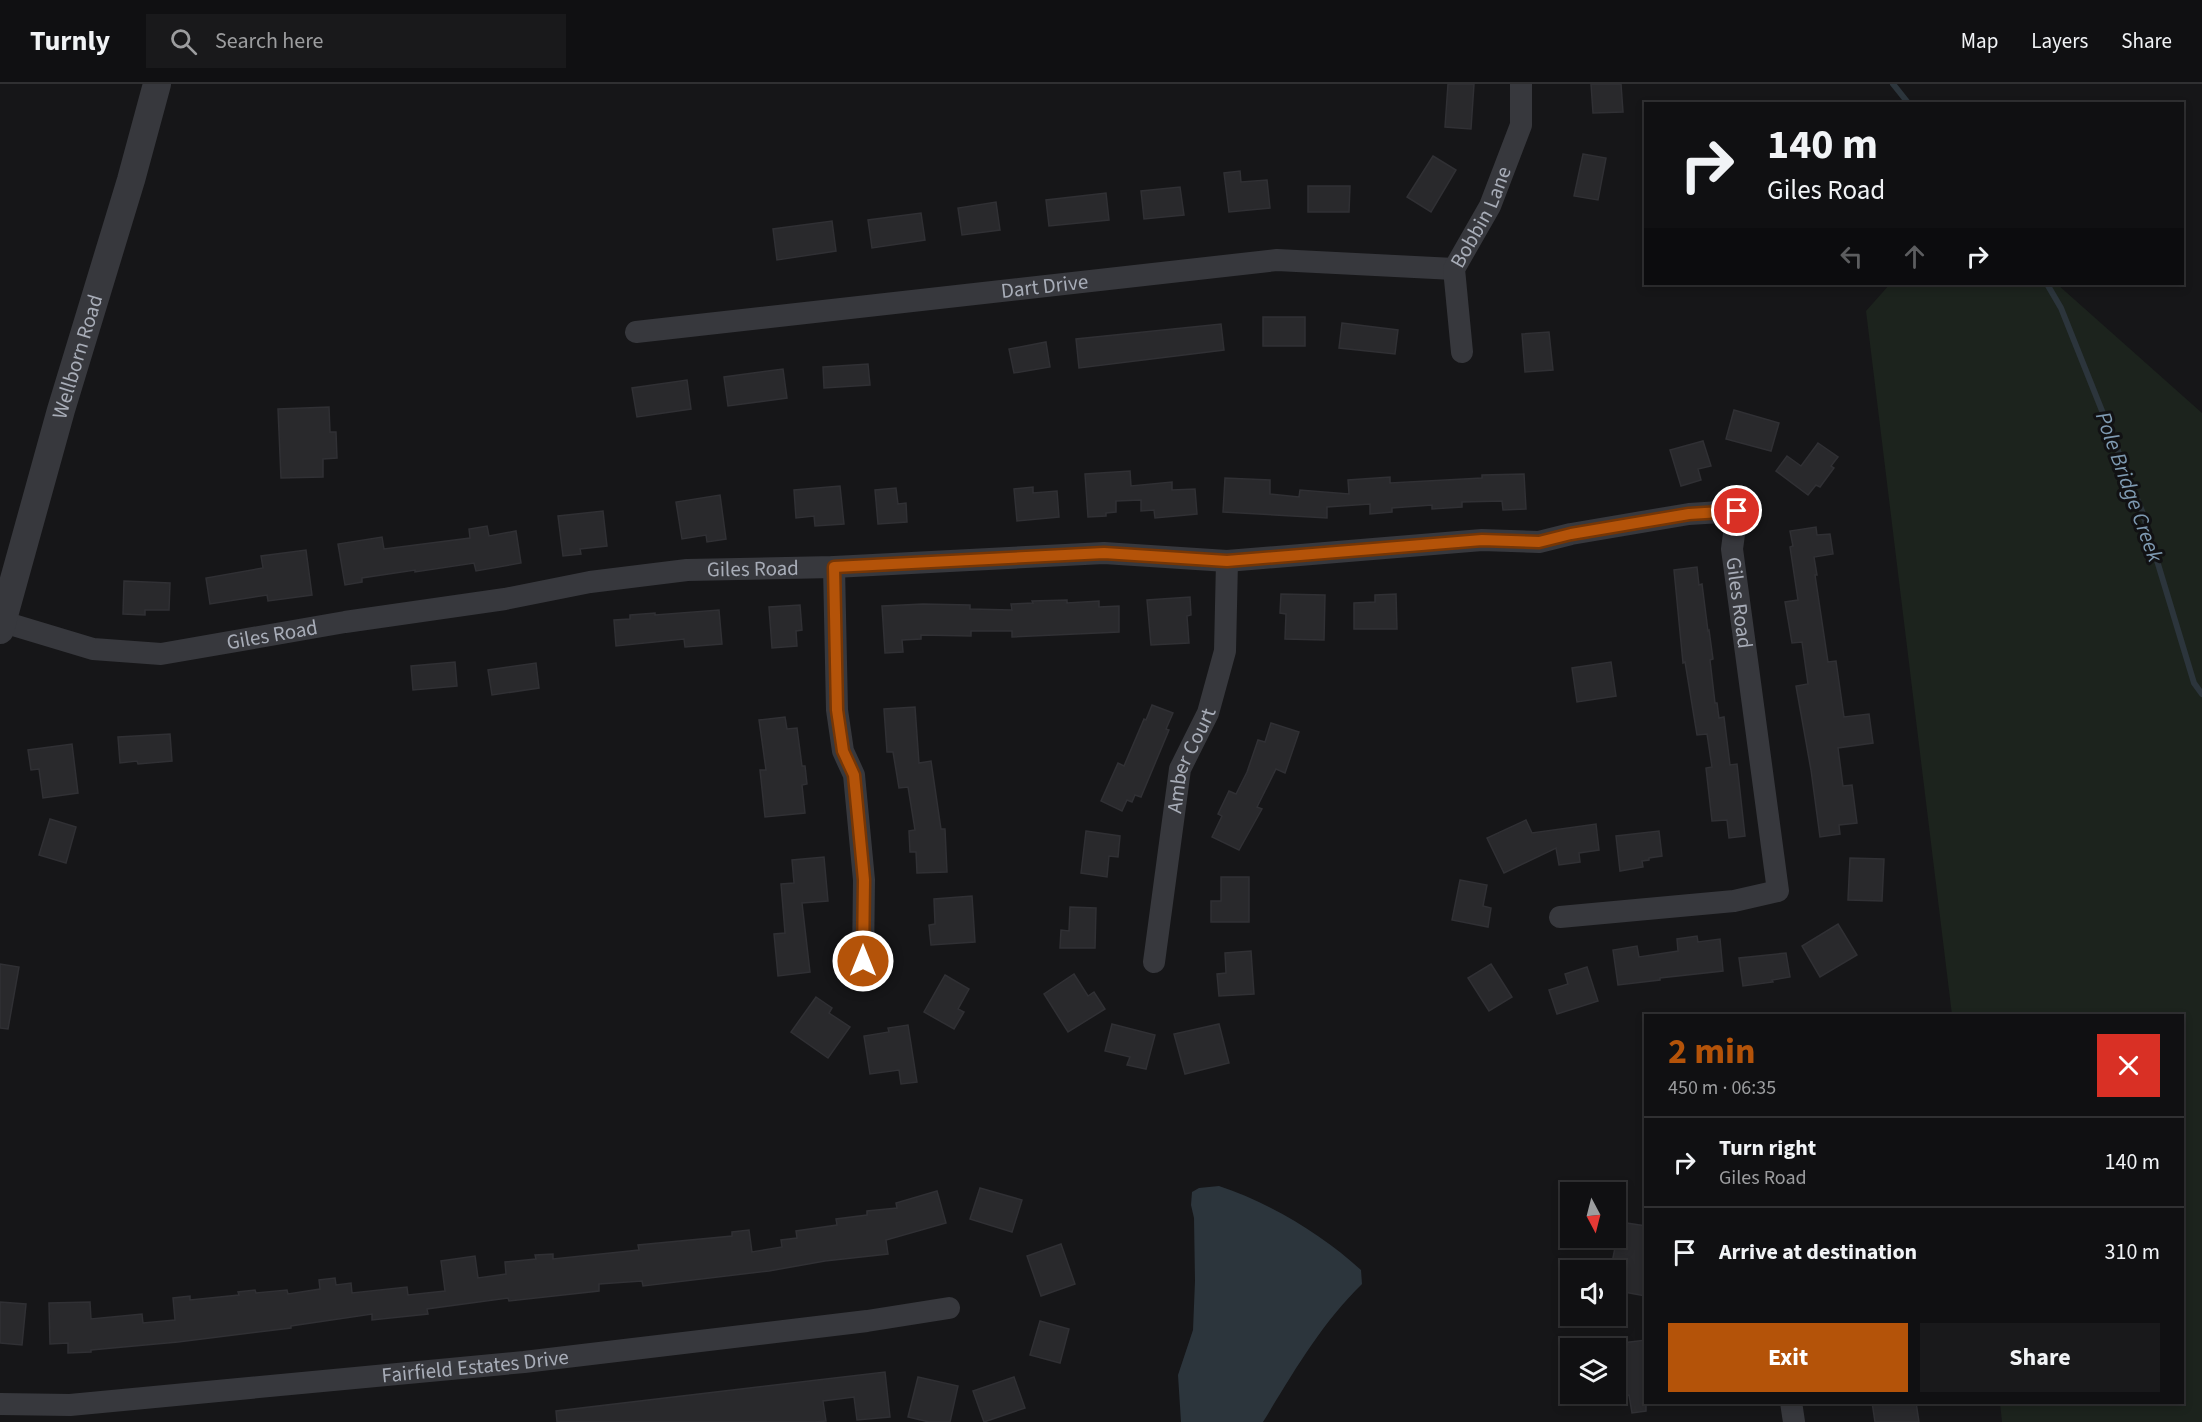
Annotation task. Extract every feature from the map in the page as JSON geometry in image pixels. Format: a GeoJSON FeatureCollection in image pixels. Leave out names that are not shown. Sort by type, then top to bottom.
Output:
{"type":"FeatureCollection","features":[{"type":"Feature","properties":{"kind":"street","name":"Wellborn Road"},"geometry":{"type":"LineString","coordinates":[[1,624],[61,410],[158,84]]}},
{"type":"Feature","properties":{"kind":"street","name":"Bobbin Lane"},"geometry":{"type":"LineString","coordinates":[[1462,352],[1454,269],[1490,206],[1521,125],[1521,84]]}},
{"type":"Feature","properties":{"kind":"street","name":"Dart Drive"},"geometry":{"type":"LineString","coordinates":[[636,332],[1277,260],[1454,269]]}},
{"type":"Feature","properties":{"kind":"street","name":"Giles Road"},"geometry":{"type":"LineString","coordinates":[[1,624],[93,649],[161,654],[345,622],[505,599],[590,582],[687,570],[834,567],[1104,553],[1227,561],[1482,540],[1539,542],[1571,534],[1689,514],[1737,511],[1732,549],[1778,891],[1734,901],[1560,917]]}},
{"type":"Feature","properties":{"kind":"street","name":"Amber Court"},"geometry":{"type":"LineString","coordinates":[[1154,962],[1180,769],[1208,713],[1225,651],[1227,561]]}},
{"type":"Feature","properties":{"kind":"street"},"geometry":{"type":"LineString","coordinates":[[834,567],[837,710],[843,751],[854,775],[864,880],[863,961]]}},
{"type":"Feature","properties":{"kind":"street","name":"Fairfield Estates Drive"},"geometry":{"type":"LineString","coordinates":[[0,1404],[70,1405],[524,1362],[855,1323],[949,1308]]}},
{"type":"Feature","properties":{"kind":"street"},"geometry":{"type":"LineString","coordinates":[[1791,1404],[1794,1422]]}},
{"type":"Feature","properties":{"kind":"shaded area"},"geometry":{"type":"Polygon","coordinates":[[[1889,285],[2058,285],[2202,413],[2202,1422],[2002,1422],[2000,1404],[2184,1404],[2184,1014],[1952,1014],[1866,311],[1889,285]]]}},
{"type":"Feature","properties":{"kind":"shaded area"},"geometry":{"type":"Polygon","coordinates":[[[1219,1186],[1257,1201],[1294,1221],[1330,1244],[1361,1270],[1362,1284],[1321,1332],[1263,1422],[1181,1422],[1178,1375],[1193,1330],[1195,1281],[1192,1192],[1199,1188],[1219,1186]]]}},
{"type":"Feature","properties":{"kind":"building"},"geometry":{"type":"Polygon","coordinates":[[[1448,84],[1474,84],[1471,129],[1445,127],[1448,84]]]}},
{"type":"Feature","properties":{"kind":"building"},"geometry":{"type":"Polygon","coordinates":[[[1591,84],[1621,84],[1623,112],[1593,113],[1591,84]]]}},
{"type":"Feature","properties":{"kind":"building"},"geometry":{"type":"Polygon","coordinates":[[[1583,154],[1606,158],[1598,200],[1574,196],[1583,154]]]}},
{"type":"Feature","properties":{"kind":"building"},"geometry":{"type":"Polygon","coordinates":[[[1433,156],[1456,170],[1431,212],[1407,197],[1433,156]]]}},
{"type":"Feature","properties":{"kind":"building"},"geometry":{"type":"Polygon","coordinates":[[[1240,171],[1241,182],[1267,180],[1270,208],[1229,212],[1224,173],[1240,171]]]}},
{"type":"Feature","properties":{"kind":"building"},"geometry":{"type":"Polygon","coordinates":[[[1308,186],[1350,186],[1349,212],[1308,212],[1308,186]]]}},
{"type":"Feature","properties":{"kind":"building"},"geometry":{"type":"Polygon","coordinates":[[[1180,187],[1184,215],[1144,219],[1141,191],[1180,187]]]}},
{"type":"Feature","properties":{"kind":"building"},"geometry":{"type":"Polygon","coordinates":[[[1106,193],[1109,220],[1049,226],[1046,200],[1106,193]]]}},
{"type":"Feature","properties":{"kind":"building"},"geometry":{"type":"Polygon","coordinates":[[[996,202],[1000,230],[962,235],[958,208],[996,202]]]}},
{"type":"Feature","properties":{"kind":"building"},"geometry":{"type":"Polygon","coordinates":[[[921,213],[925,240],[872,248],[868,220],[921,213]]]}},
{"type":"Feature","properties":{"kind":"building"},"geometry":{"type":"Polygon","coordinates":[[[832,221],[836,251],[777,260],[773,229],[832,221]]]}},
{"type":"Feature","properties":{"kind":"building"},"geometry":{"type":"Polygon","coordinates":[[[1263,317],[1305,317],[1305,346],[1263,346],[1263,317]]]}},
{"type":"Feature","properties":{"kind":"building"},"geometry":{"type":"Polygon","coordinates":[[[1342,323],[1398,330],[1395,354],[1339,348],[1342,323]]]}},
{"type":"Feature","properties":{"kind":"building"},"geometry":{"type":"Polygon","coordinates":[[[1221,324],[1224,350],[1079,368],[1076,339],[1221,324]]]}},
{"type":"Feature","properties":{"kind":"building"},"geometry":{"type":"Polygon","coordinates":[[[1549,332],[1553,370],[1525,372],[1522,334],[1549,332]]]}},
{"type":"Feature","properties":{"kind":"building"},"geometry":{"type":"Polygon","coordinates":[[[1046,342],[1050,367],[1014,373],[1009,349],[1046,342]]]}},
{"type":"Feature","properties":{"kind":"building"},"geometry":{"type":"Polygon","coordinates":[[[868,364],[870,385],[824,388],[823,367],[868,364]]]}},
{"type":"Feature","properties":{"kind":"building"},"geometry":{"type":"Polygon","coordinates":[[[783,369],[787,398],[728,406],[724,377],[783,369]]]}},
{"type":"Feature","properties":{"kind":"building"},"geometry":{"type":"Polygon","coordinates":[[[687,380],[691,409],[637,417],[632,388],[687,380]]]}},
{"type":"Feature","properties":{"kind":"building"},"geometry":{"type":"Polygon","coordinates":[[[329,407],[330,432],[336,432],[337,458],[323,459],[323,477],[281,478],[278,409],[329,407]]]}},
{"type":"Feature","properties":{"kind":"building"},"geometry":{"type":"Polygon","coordinates":[[[1734,410],[1779,423],[1771,451],[1726,439],[1734,410]]]}},
{"type":"Feature","properties":{"kind":"building"},"geometry":{"type":"Polygon","coordinates":[[[1703,441],[1711,466],[1698,469],[1701,480],[1681,486],[1670,450],[1703,441]]]}},
{"type":"Feature","properties":{"kind":"building"},"geometry":{"type":"Polygon","coordinates":[[[1818,443],[1838,457],[1831,466],[1834,468],[1820,487],[1816,485],[1808,495],[1776,471],[1787,456],[1801,466],[1818,443]]]}},
{"type":"Feature","properties":{"kind":"building"},"geometry":{"type":"Polygon","coordinates":[[[1130,471],[1131,486],[1172,482],[1172,490],[1195,489],[1197,514],[1155,518],[1154,510],[1141,511],[1141,500],[1116,501],[1116,512],[1106,513],[1106,516],[1088,517],[1085,474],[1130,471]]]}},
{"type":"Feature","properties":{"kind":"building"},"geometry":{"type":"Polygon","coordinates":[[[1524,474],[1526,509],[1503,510],[1502,501],[1462,502],[1462,507],[1432,509],[1432,505],[1392,508],[1392,512],[1370,514],[1370,504],[1327,507],[1327,518],[1223,512],[1225,478],[1270,480],[1270,494],[1299,497],[1300,490],[1349,494],[1348,480],[1390,477],[1390,483],[1482,478],[1482,475],[1524,474]]]}},
{"type":"Feature","properties":{"kind":"building"},"geometry":{"type":"Polygon","coordinates":[[[840,486],[844,524],[815,526],[814,516],[796,518],[794,490],[840,486]]]}},
{"type":"Feature","properties":{"kind":"building"},"geometry":{"type":"Polygon","coordinates":[[[1033,487],[1033,493],[1057,491],[1059,517],[1017,521],[1014,489],[1033,487]]]}},
{"type":"Feature","properties":{"kind":"building"},"geometry":{"type":"Polygon","coordinates":[[[896,488],[898,504],[906,503],[907,522],[878,524],[875,490],[896,488]]]}},
{"type":"Feature","properties":{"kind":"building"},"geometry":{"type":"Polygon","coordinates":[[[720,495],[726,539],[707,542],[706,535],[682,539],[676,502],[720,495]]]}},
{"type":"Feature","properties":{"kind":"building"},"geometry":{"type":"Polygon","coordinates":[[[603,511],[607,546],[580,549],[581,554],[563,556],[558,516],[603,511]]]}},
{"type":"Feature","properties":{"kind":"building"},"geometry":{"type":"Polygon","coordinates":[[[487,526],[489,536],[516,531],[521,563],[476,571],[474,563],[415,572],[415,570],[362,578],[362,582],[345,585],[338,544],[382,537],[384,549],[470,538],[469,529],[487,526]]]}},
{"type":"Feature","properties":{"kind":"building"},"geometry":{"type":"Polygon","coordinates":[[[1816,527],[1817,535],[1830,534],[1833,554],[1814,557],[1828,662],[1836,661],[1844,717],[1869,714],[1873,743],[1838,748],[1843,786],[1852,785],[1857,823],[1839,825],[1840,834],[1820,837],[1796,686],[1808,684],[1802,642],[1792,643],[1785,602],[1798,600],[1790,547],[1793,546],[1790,531],[1816,527]]]}},
{"type":"Feature","properties":{"kind":"building"},"geometry":{"type":"Polygon","coordinates":[[[306,550],[312,595],[268,601],[267,595],[210,604],[206,578],[263,568],[261,556],[306,550]]]}},
{"type":"Feature","properties":{"kind":"building"},"geometry":{"type":"Polygon","coordinates":[[[1697,567],[1699,585],[1702,584],[1713,659],[1710,660],[1715,703],[1717,703],[1719,718],[1724,717],[1730,765],[1737,764],[1745,836],[1729,838],[1727,820],[1712,821],[1706,768],[1712,767],[1707,734],[1697,735],[1685,662],[1683,663],[1674,570],[1697,567]]]}},
{"type":"Feature","properties":{"kind":"building"},"geometry":{"type":"Polygon","coordinates":[[[124,581],[170,583],[169,610],[145,610],[145,615],[123,614],[124,581]]]}},
{"type":"Feature","properties":{"kind":"building"},"geometry":{"type":"Polygon","coordinates":[[[1281,594],[1325,595],[1324,640],[1285,639],[1286,614],[1280,613],[1281,594]]]}},
{"type":"Feature","properties":{"kind":"building"},"geometry":{"type":"Polygon","coordinates":[[[1396,594],[1397,629],[1354,629],[1354,603],[1375,602],[1375,595],[1396,594]]]}},
{"type":"Feature","properties":{"kind":"building"},"geometry":{"type":"Polygon","coordinates":[[[1190,597],[1191,615],[1187,616],[1189,643],[1151,645],[1147,600],[1190,597]]]}},
{"type":"Feature","properties":{"kind":"building"},"geometry":{"type":"Polygon","coordinates":[[[1067,600],[1067,603],[1099,601],[1099,607],[1119,606],[1119,632],[1012,637],[1012,631],[971,631],[971,636],[921,635],[921,639],[902,640],[903,652],[885,653],[882,606],[970,605],[970,609],[1012,610],[1011,604],[1067,600]]]}},
{"type":"Feature","properties":{"kind":"building"},"geometry":{"type":"Polygon","coordinates":[[[800,605],[802,630],[796,631],[797,646],[772,648],[769,607],[800,605]]]}},
{"type":"Feature","properties":{"kind":"building"},"geometry":{"type":"Polygon","coordinates":[[[719,610],[722,644],[685,647],[684,639],[616,646],[614,620],[630,619],[630,615],[719,610]]]}},
{"type":"Feature","properties":{"kind":"building"},"geometry":{"type":"Polygon","coordinates":[[[455,662],[457,686],[413,690],[411,666],[455,662]]]}},
{"type":"Feature","properties":{"kind":"building"},"geometry":{"type":"Polygon","coordinates":[[[1611,662],[1616,696],[1577,702],[1572,668],[1611,662]]]}},
{"type":"Feature","properties":{"kind":"building"},"geometry":{"type":"Polygon","coordinates":[[[536,663],[539,688],[492,695],[488,670],[536,663]]]}},
{"type":"Feature","properties":{"kind":"building"},"geometry":{"type":"Polygon","coordinates":[[[1152,705],[1173,713],[1166,729],[1169,730],[1141,797],[1135,795],[1132,802],[1127,800],[1122,811],[1101,801],[1118,763],[1124,766],[1152,705]]]}},
{"type":"Feature","properties":{"kind":"building"},"geometry":{"type":"Polygon","coordinates":[[[915,707],[919,763],[931,761],[941,829],[945,829],[947,872],[917,873],[916,852],[910,852],[909,831],[915,830],[908,787],[899,788],[893,752],[887,752],[884,709],[915,707]]]}},
{"type":"Feature","properties":{"kind":"building"},"geometry":{"type":"Polygon","coordinates":[[[785,717],[787,729],[797,728],[802,766],[805,766],[807,784],[802,785],[805,813],[765,817],[760,770],[766,770],[759,720],[785,717]]]}},
{"type":"Feature","properties":{"kind":"building"},"geometry":{"type":"Polygon","coordinates":[[[1271,723],[1299,732],[1285,773],[1276,769],[1257,807],[1262,809],[1239,850],[1212,837],[1222,816],[1218,814],[1229,791],[1236,794],[1247,772],[1258,740],[1265,742],[1271,723]]]}},
{"type":"Feature","properties":{"kind":"building"},"geometry":{"type":"Polygon","coordinates":[[[170,734],[172,761],[120,763],[118,737],[170,734]]]}},
{"type":"Feature","properties":{"kind":"building"},"geometry":{"type":"Polygon","coordinates":[[[72,744],[78,793],[43,798],[39,769],[31,770],[28,750],[72,744]]]}},
{"type":"Feature","properties":{"kind":"building"},"geometry":{"type":"Polygon","coordinates":[[[50,819],[76,827],[66,863],[39,855],[50,819]]]}},
{"type":"Feature","properties":{"kind":"building"},"geometry":{"type":"Polygon","coordinates":[[[1526,820],[1532,833],[1596,824],[1599,850],[1579,853],[1580,862],[1559,865],[1556,848],[1504,873],[1487,838],[1526,820]]]}},
{"type":"Feature","properties":{"kind":"building"},"geometry":{"type":"Polygon","coordinates":[[[1086,831],[1120,836],[1118,857],[1109,856],[1107,877],[1081,873],[1086,831]]]}},
{"type":"Feature","properties":{"kind":"building"},"geometry":{"type":"Polygon","coordinates":[[[1659,831],[1662,856],[1642,861],[1643,867],[1620,871],[1616,836],[1659,831]]]}},
{"type":"Feature","properties":{"kind":"building"},"geometry":{"type":"Polygon","coordinates":[[[824,857],[828,901],[802,903],[810,972],[778,976],[774,934],[785,933],[781,884],[794,883],[792,860],[824,857]]]}},
{"type":"Feature","properties":{"kind":"building"},"geometry":{"type":"Polygon","coordinates":[[[1850,858],[1884,859],[1882,901],[1848,900],[1850,858]]]}},
{"type":"Feature","properties":{"kind":"building"},"geometry":{"type":"Polygon","coordinates":[[[1221,877],[1249,877],[1249,922],[1211,922],[1211,901],[1221,901],[1221,877]]]}},
{"type":"Feature","properties":{"kind":"building"},"geometry":{"type":"Polygon","coordinates":[[[1460,880],[1487,885],[1483,906],[1491,908],[1488,927],[1452,920],[1460,880]]]}},
{"type":"Feature","properties":{"kind":"building"},"geometry":{"type":"Polygon","coordinates":[[[972,896],[975,942],[931,945],[929,925],[935,924],[934,899],[972,896]]]}},
{"type":"Feature","properties":{"kind":"building"},"geometry":{"type":"Polygon","coordinates":[[[1070,907],[1096,908],[1095,948],[1060,948],[1061,930],[1069,931],[1070,907]]]}},
{"type":"Feature","properties":{"kind":"building"},"geometry":{"type":"Polygon","coordinates":[[[1838,924],[1857,955],[1820,977],[1802,946],[1838,924]]]}},
{"type":"Feature","properties":{"kind":"building"},"geometry":{"type":"Polygon","coordinates":[[[1697,936],[1698,942],[1720,939],[1723,971],[1618,985],[1613,950],[1637,946],[1639,957],[1678,951],[1677,939],[1697,936]]]}},
{"type":"Feature","properties":{"kind":"building"},"geometry":{"type":"Polygon","coordinates":[[[1251,951],[1254,994],[1219,996],[1217,974],[1226,973],[1225,953],[1251,951]]]}},
{"type":"Feature","properties":{"kind":"building"},"geometry":{"type":"Polygon","coordinates":[[[1786,953],[1790,977],[1743,986],[1739,958],[1786,953]]]}},
{"type":"Feature","properties":{"kind":"building"},"geometry":{"type":"Polygon","coordinates":[[[0,964],[19,967],[8,1029],[0,1028],[0,964]]]}},
{"type":"Feature","properties":{"kind":"building"},"geometry":{"type":"Polygon","coordinates":[[[1491,964],[1512,997],[1489,1011],[1468,978],[1491,964]]]}},
{"type":"Feature","properties":{"kind":"building"},"geometry":{"type":"Polygon","coordinates":[[[1587,967],[1598,1001],[1557,1014],[1549,990],[1568,984],[1565,974],[1587,967]]]}},
{"type":"Feature","properties":{"kind":"building"},"geometry":{"type":"Polygon","coordinates":[[[1074,974],[1088,996],[1094,992],[1105,1009],[1068,1032],[1044,994],[1074,974]]]}},
{"type":"Feature","properties":{"kind":"building"},"geometry":{"type":"Polygon","coordinates":[[[945,975],[969,989],[958,1009],[964,1012],[954,1029],[924,1012],[945,975]]]}},
{"type":"Feature","properties":{"kind":"building"},"geometry":{"type":"Polygon","coordinates":[[[816,997],[832,1008],[829,1013],[850,1027],[828,1058],[791,1032],[816,997]]]}},
{"type":"Feature","properties":{"kind":"building"},"geometry":{"type":"Polygon","coordinates":[[[1112,1024],[1155,1035],[1146,1069],[1127,1065],[1130,1057],[1105,1051],[1112,1024]]]}},
{"type":"Feature","properties":{"kind":"building"},"geometry":{"type":"Polygon","coordinates":[[[1219,1024],[1229,1063],[1185,1074],[1174,1034],[1219,1024]]]}},
{"type":"Feature","properties":{"kind":"building"},"geometry":{"type":"Polygon","coordinates":[[[908,1025],[917,1082],[901,1084],[899,1070],[870,1074],[864,1036],[889,1032],[888,1028],[908,1025]]]}},
{"type":"Feature","properties":{"kind":"building"},"geometry":{"type":"Polygon","coordinates":[[[980,1188],[1022,1200],[1012,1232],[970,1219],[980,1188]]]}},
{"type":"Feature","properties":{"kind":"building"},"geometry":{"type":"Polygon","coordinates":[[[937,1191],[946,1223],[886,1240],[888,1254],[643,1286],[642,1281],[599,1284],[599,1291],[509,1301],[508,1298],[427,1309],[428,1314],[372,1320],[372,1314],[291,1326],[291,1328],[91,1350],[91,1352],[68,1353],[68,1343],[50,1344],[49,1303],[90,1302],[91,1319],[142,1314],[143,1323],[175,1320],[173,1298],[190,1296],[190,1300],[239,1295],[238,1292],[255,1290],[256,1293],[287,1290],[288,1294],[320,1289],[319,1280],[335,1278],[336,1285],[351,1283],[352,1293],[407,1287],[408,1295],[445,1291],[441,1261],[475,1256],[478,1278],[506,1274],[505,1262],[536,1259],[535,1255],[553,1254],[553,1259],[639,1250],[638,1245],[732,1236],[732,1232],[749,1230],[752,1252],[782,1247],[781,1240],[797,1238],[796,1231],[837,1225],[836,1219],[867,1215],[867,1211],[897,1208],[896,1203],[937,1191]]]}},
{"type":"Feature","properties":{"kind":"building"},"geometry":{"type":"Polygon","coordinates":[[[1626,1223],[1644,1226],[1644,1296],[1626,1292],[1626,1260],[1613,1260],[1615,1248],[1626,1248],[1626,1223]]]}},
{"type":"Feature","properties":{"kind":"building"},"geometry":{"type":"Polygon","coordinates":[[[1061,1244],[1075,1284],[1041,1296],[1027,1256],[1061,1244]]]}},
{"type":"Feature","properties":{"kind":"building"},"geometry":{"type":"Polygon","coordinates":[[[0,1302],[26,1304],[22,1345],[0,1343],[0,1302]]]}},
{"type":"Feature","properties":{"kind":"building"},"geometry":{"type":"Polygon","coordinates":[[[1040,1321],[1069,1329],[1060,1363],[1030,1355],[1040,1321]]]}},
{"type":"Feature","properties":{"kind":"building"},"geometry":{"type":"Polygon","coordinates":[[[1644,1340],[1644,1404],[1646,1404],[1646,1411],[1632,1413],[1629,1395],[1626,1395],[1626,1342],[1644,1340]]]}},
{"type":"Feature","properties":{"kind":"building"},"geometry":{"type":"Polygon","coordinates":[[[885,1372],[890,1417],[857,1420],[854,1397],[823,1401],[826,1421],[557,1422],[556,1411],[885,1372]]]}},
{"type":"Feature","properties":{"kind":"building"},"geometry":{"type":"Polygon","coordinates":[[[918,1377],[958,1386],[950,1422],[929,1422],[908,1417],[918,1377]]]}},
{"type":"Feature","properties":{"kind":"building"},"geometry":{"type":"Polygon","coordinates":[[[1014,1377],[1025,1408],[984,1422],[973,1391],[1014,1377]]]}},
{"type":"Feature","properties":{"kind":"building"},"geometry":{"type":"Polygon","coordinates":[[[1872,1404],[1916,1404],[1919,1422],[1875,1422],[1872,1404]]]}},
{"type":"Feature","properties":{"kind":"waterway","name":"Pole Bridge Creek"},"geometry":{"type":"LineString","coordinates":[[1893,84],[1907,102]]}},
{"type":"Feature","properties":{"kind":"waterway","name":"Pole Bridge Creek"},"geometry":{"type":"LineString","coordinates":[[2048,285],[2061,308],[2142,511],[2194,683],[2202,694]]}},
{"type":"Feature","properties":{"kind":"route"},"geometry":{"type":"LineString","coordinates":[[863,961],[864,880],[854,775],[843,751],[837,710],[834,567],[1104,553],[1227,561],[1482,540],[1539,542],[1571,534],[1689,514],[1737,511]]}}]}
